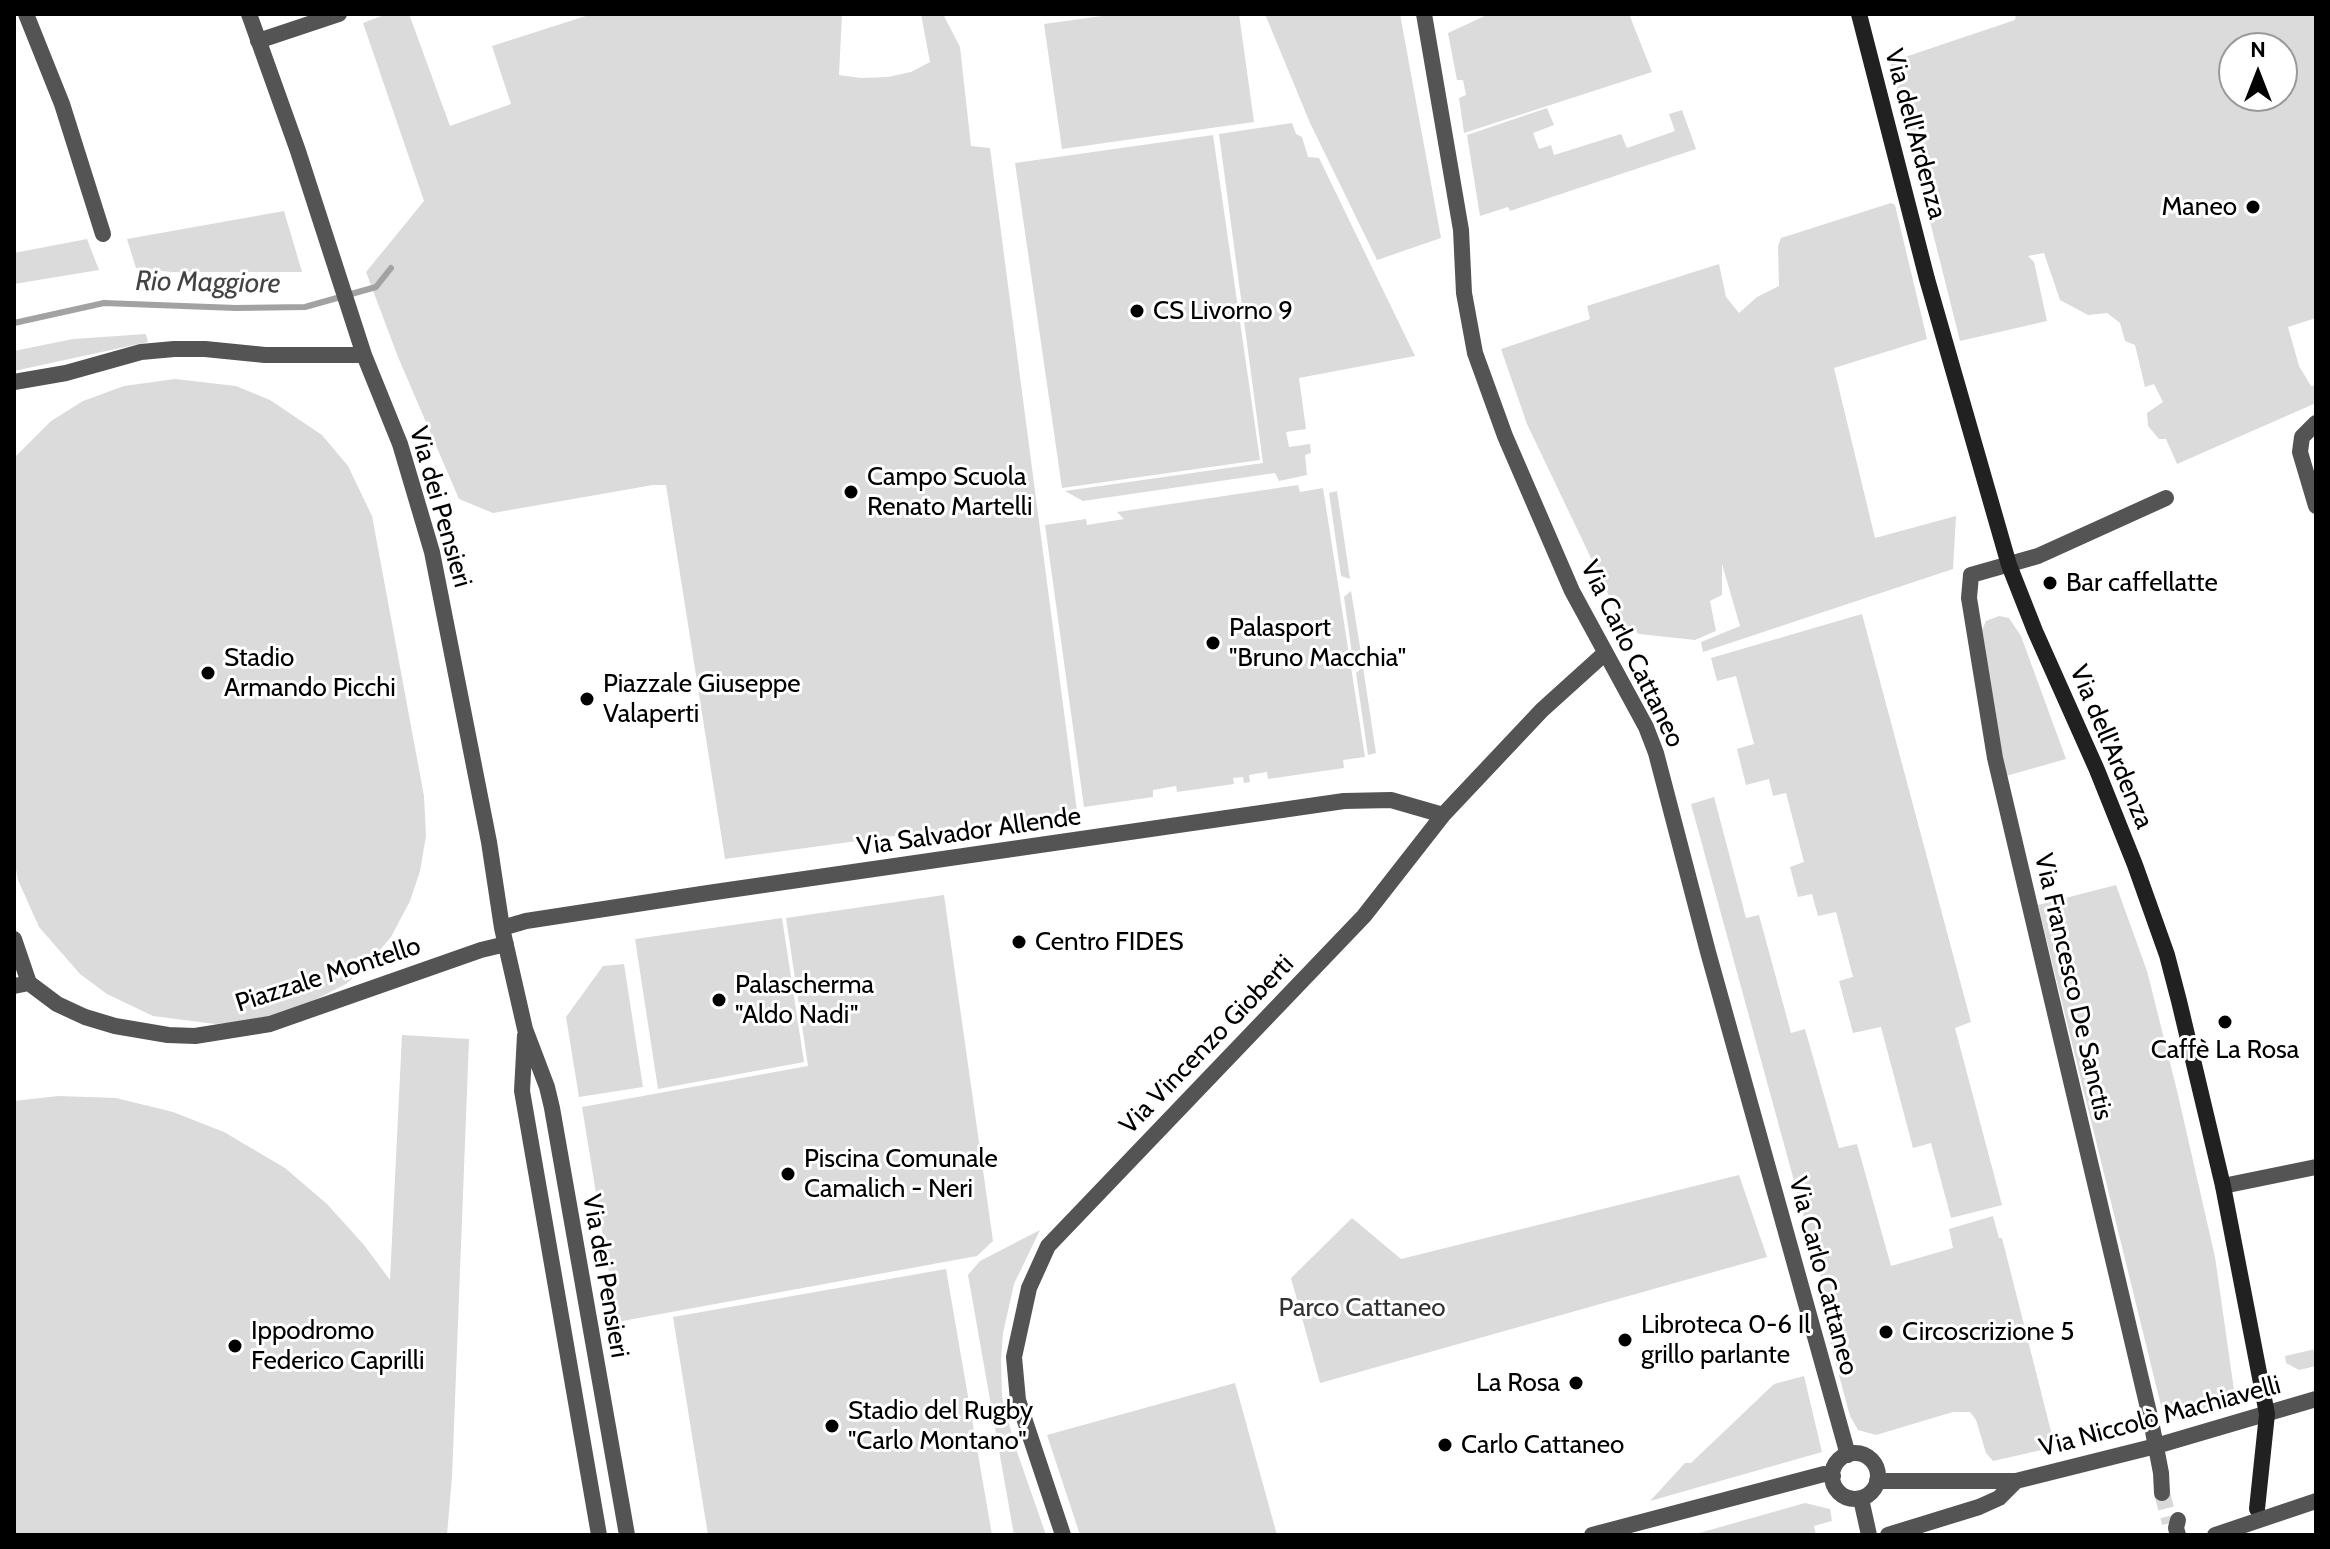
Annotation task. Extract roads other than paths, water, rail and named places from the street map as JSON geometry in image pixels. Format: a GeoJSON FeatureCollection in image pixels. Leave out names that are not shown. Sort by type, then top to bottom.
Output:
{"type":"FeatureCollection","features":[{"type":"Feature","properties":{"kind":"main road","name":"Via dell'Ardenza"},"geometry":{"type":"LineString","coordinates":[[1859,14],[1927,279],[2009,565],[2097,770],[2150,907],[2179,1001],[2223,1186],[2267,1414],[2257,1509]]}},
{"type":"Feature","properties":{"kind":"street"},"geometry":{"type":"LineString","coordinates":[[26,14],[62,104],[103,234]]}},
{"type":"Feature","properties":{"kind":"street","name":"Via dei Pensieri"},"geometry":{"type":"LineString","coordinates":[[249,14],[298,151],[364,355],[400,444],[432,552],[489,842],[504,936],[525,1029],[547,1087],[627,1535]]}},
{"type":"Feature","properties":{"kind":"street"},"geometry":{"type":"LineString","coordinates":[[258,41],[339,14]]}},
{"type":"Feature","properties":{"kind":"street","name":"Via Carlo Cattaneo"},"geometry":{"type":"LineString","coordinates":[[1424,14],[1461,230],[1464,293],[1475,353],[1497,414],[1572,591],[1646,727],[1656,753],[1848,1455]]}},
{"type":"Feature","properties":{"kind":"street"},"geometry":{"type":"LineString","coordinates":[[14,382],[66,373],[141,352],[174,349],[265,355],[364,355]]}},
{"type":"Feature","properties":{"kind":"street"},"geometry":{"type":"LineString","coordinates":[[2316,423],[2306,431],[2301,444],[2301,461],[2316,506]]}},
{"type":"Feature","properties":{"kind":"street"},"geometry":{"type":"LineString","coordinates":[[2009,565],[2038,556],[2166,498]]}},
{"type":"Feature","properties":{"kind":"street","name":"Via Francesco De Sanctis"},"geometry":{"type":"LineString","coordinates":[[2009,565],[1971,575],[1969,598],[1995,758],[2156,1446]]}},
{"type":"Feature","properties":{"kind":"street","name":"Via Vincenzo Gioberti"},"geometry":{"type":"LineString","coordinates":[[1063,1535],[1018,1400],[1014,1357],[1029,1288],[1048,1246],[1364,916],[1443,815],[1542,710],[1604,654]]}},
{"type":"Feature","properties":{"kind":"street","name":"Via Salvador Allende"},"geometry":{"type":"LineString","coordinates":[[504,936],[526,921],[1344,801],[1391,800],[1443,815]]}},
{"type":"Feature","properties":{"kind":"street","name":"Piazzale Montello"},"geometry":{"type":"LineString","coordinates":[[14,939],[22,984],[57,1004],[85,1017],[142,1032],[195,1036],[270,1024],[481,950],[504,936]]}},
{"type":"Feature","properties":{"kind":"street","name":"Via dei Pensieri"},"geometry":{"type":"LineString","coordinates":[[525,1029],[522,1091],[599,1535]]}},
{"type":"Feature","properties":{"kind":"street"},"geometry":{"type":"LineString","coordinates":[[2223,1186],[2316,1167]]}},
{"type":"Feature","properties":{"kind":"street","name":"Via Niccolò Machiavelli"},"geometry":{"type":"LineString","coordinates":[[1877,1481],[2016,1481],[2156,1446],[2316,1399]]}},
{"type":"Feature","properties":{"kind":"street"},"geometry":{"type":"LineString","coordinates":[[2156,1446],[2166,1491]]}},
{"type":"Feature","properties":{"kind":"street"},"geometry":{"type":"LineString","coordinates":[[1861,1454],[1872,1461],[1877,1470],[1877,1481],[1872,1492],[1861,1499],[1843,1496],[1834,1485],[1837,1463],[1848,1455],[1861,1454]]}},
{"type":"Feature","properties":{"kind":"street"},"geometry":{"type":"LineString","coordinates":[[1592,1535],[1824,1474],[1833,1476]]}},
{"type":"Feature","properties":{"kind":"street","name":"Via Niccolò Machiavelli"},"geometry":{"type":"LineString","coordinates":[[1888,1535],[1979,1507],[1999,1498],[2016,1481]]}},
{"type":"Feature","properties":{"kind":"street"},"geometry":{"type":"LineString","coordinates":[[1861,1499],[1869,1535]]}},
{"type":"Feature","properties":{"kind":"street"},"geometry":{"type":"LineString","coordinates":[[2215,1535],[2316,1501]]}},
{"type":"Feature","properties":{"kind":"waterway","name":"Rio Maggiore"},"geometry":{"type":"LineString","coordinates":[[14,323],[104,303],[305,307],[376,287],[391,268]]}},
{"type":"Feature","properties":{"kind":"tunnel"},"geometry":{"type":"LineString","coordinates":[[2162,1493],[2170,1523]]}},
{"type":"Feature","properties":{"kind":"place","name":"Maneo"},"geometry":{"type":"Point","coordinates":[2253,207]}},
{"type":"Feature","properties":{"kind":"place","name":"CS Livorno 9"},"geometry":{"type":"Point","coordinates":[1137,311]}},
{"type":"Feature","properties":{"kind":"place","name":"Campo Scuola Renato Martelli"},"geometry":{"type":"Point","coordinates":[851,492]}},
{"type":"Feature","properties":{"kind":"place","name":"Bar caffellatte"},"geometry":{"type":"Point","coordinates":[2050,583]}},
{"type":"Feature","properties":{"kind":"place","name":"Palasport \"Bruno Macchia\""},"geometry":{"type":"Point","coordinates":[1213,643]}},
{"type":"Feature","properties":{"kind":"place","name":"Stadio Armando Picchi"},"geometry":{"type":"Point","coordinates":[208,673]}},
{"type":"Feature","properties":{"kind":"place","name":"Piazzale Giuseppe Valaperti"},"geometry":{"type":"Point","coordinates":[587,699]}},
{"type":"Feature","properties":{"kind":"place","name":"Centro FIDES"},"geometry":{"type":"Point","coordinates":[1019,942]}},
{"type":"Feature","properties":{"kind":"place","name":"Palascherma \"Aldo Nadi\""},"geometry":{"type":"Point","coordinates":[719,1000]}},
{"type":"Feature","properties":{"kind":"place","name":"Caffè La Rosa"},"geometry":{"type":"Point","coordinates":[2225,1022]}},
{"type":"Feature","properties":{"kind":"place","name":"Piscina Comunale Camalich - Neri"},"geometry":{"type":"Point","coordinates":[788,1174]}},
{"type":"Feature","properties":{"kind":"place","name":"Circoscrizione 5"},"geometry":{"type":"Point","coordinates":[1886,1332]}},
{"type":"Feature","properties":{"kind":"place","name":"Libroteca 0-6 Il grillo parlante"},"geometry":{"type":"Point","coordinates":[1625,1340]}},
{"type":"Feature","properties":{"kind":"place","name":"Ippodromo Federico Caprilli"},"geometry":{"type":"Point","coordinates":[235,1346]}},
{"type":"Feature","properties":{"kind":"place","name":"La Rosa"},"geometry":{"type":"Point","coordinates":[1576,1383]}},
{"type":"Feature","properties":{"kind":"place","name":"Stadio del Rugby \"Carlo Montano\""},"geometry":{"type":"Point","coordinates":[832,1426]}},
{"type":"Feature","properties":{"kind":"place","name":"Carlo Cattaneo"},"geometry":{"type":"Point","coordinates":[1445,1445]}},
{"type":"Feature","properties":{"kind":"park label","name":"Parco Cattaneo"},"geometry":{"type":"Point","coordinates":[1362,1308]}}]}
